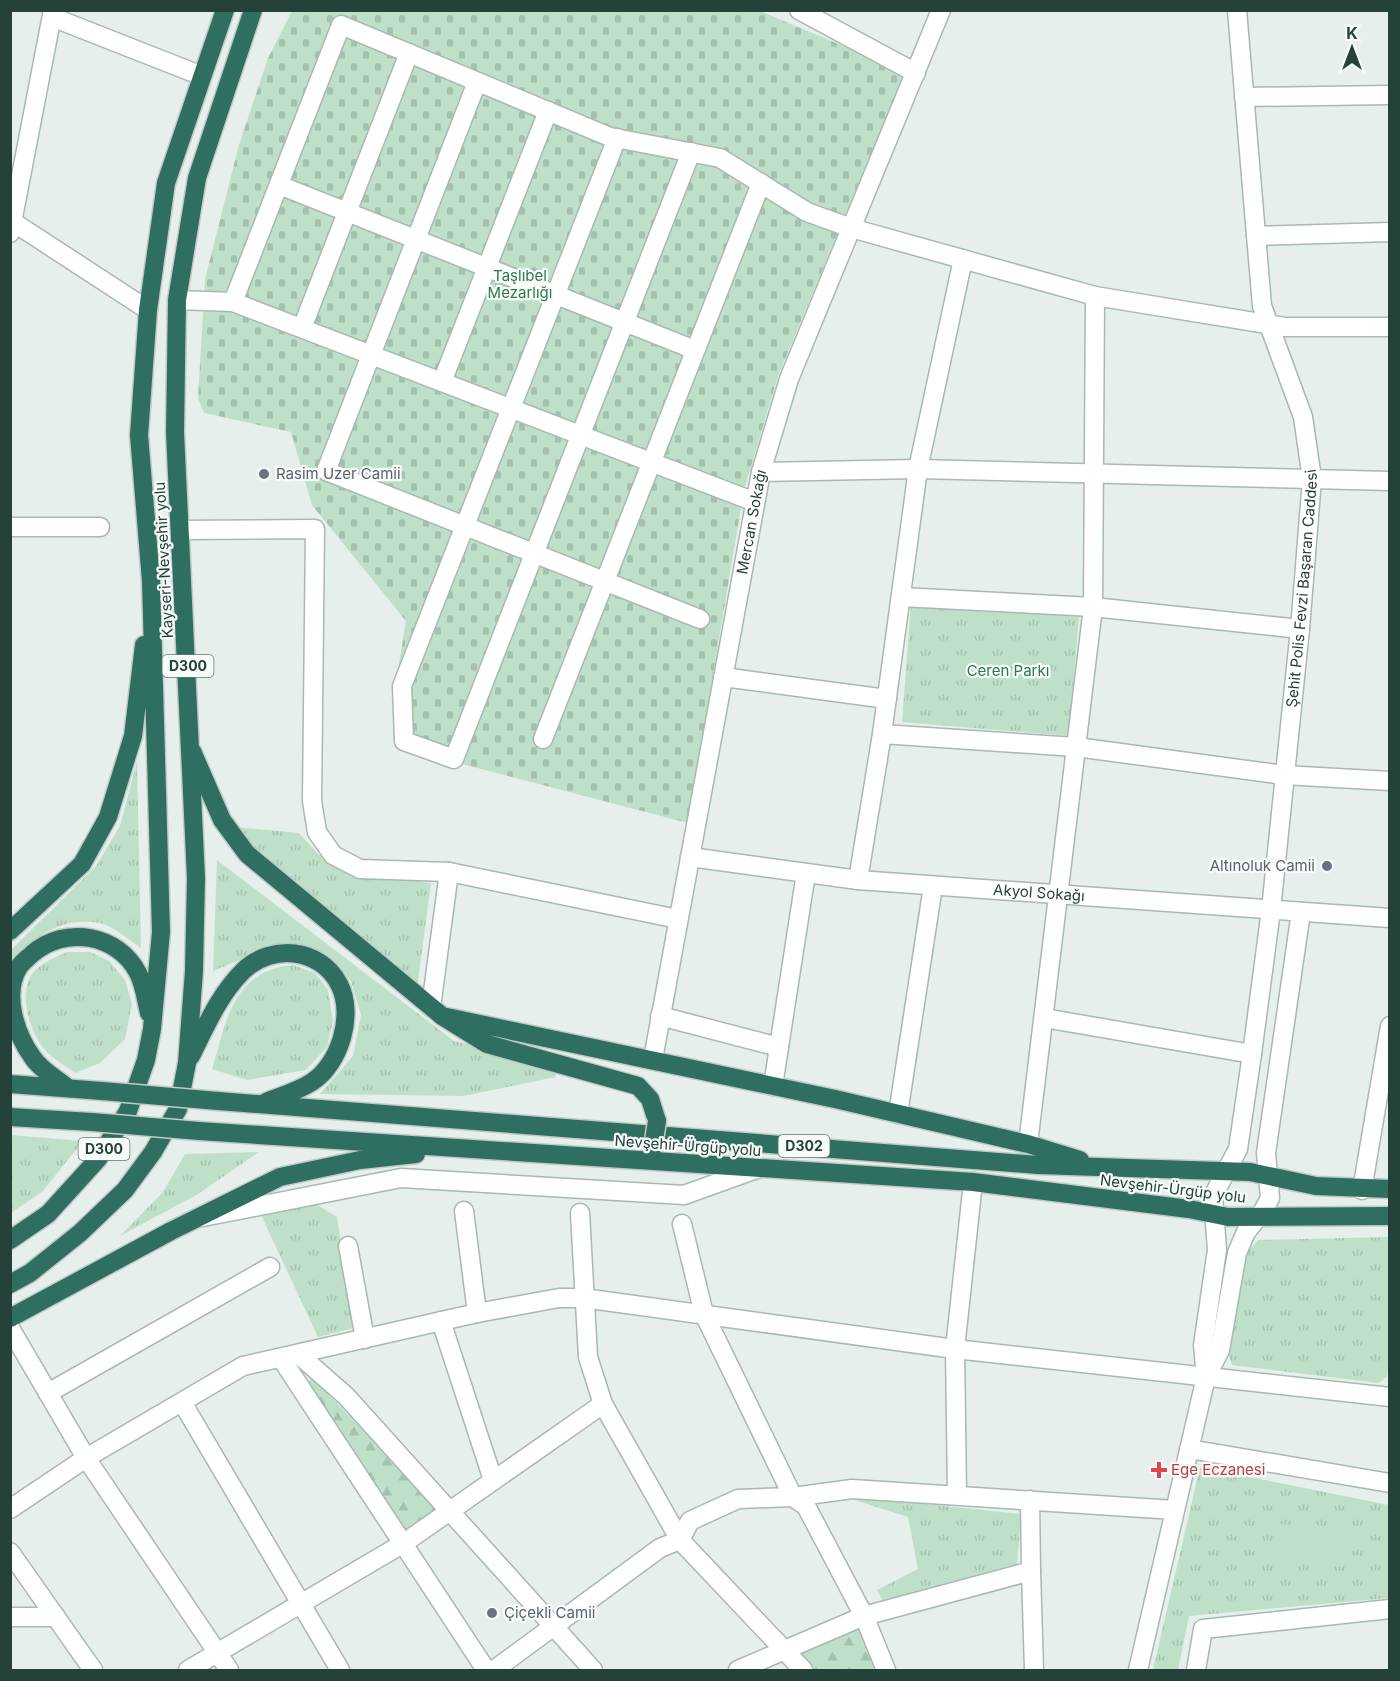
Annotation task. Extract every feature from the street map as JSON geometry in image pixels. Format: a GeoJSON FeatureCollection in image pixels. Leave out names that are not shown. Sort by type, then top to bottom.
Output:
{"type":"FeatureCollection","features":[{"type":"Feature","properties":{"kind":"highway","name":"Kayseri-Nevşehir yolu"},"geometry":{"type":"LineString","coordinates":[[10,1240],[48,1214],[98,1159],[128,1111],[146,1060],[152,1029],[161,932],[151,581],[139,435],[148,310],[166,183],[225,10]]}},
{"type":"Feature","properties":{"kind":"highway","name":"Kayseri-Nevşehir yolu"},"geometry":{"type":"LineString","coordinates":[[10,1284],[30,1273],[80,1233],[132,1180],[153,1152],[178,1109],[187,1063],[194,971],[196,878],[187,739],[188,657],[175,432],[177,300],[197,178],[253,10]]}},
{"type":"Feature","properties":{"kind":"highway"},"geometry":{"type":"LineString","coordinates":[[10,931],[82,864],[108,817],[133,736],[151,581]]}},
{"type":"Feature","properties":{"kind":"highway"},"geometry":{"type":"LineString","coordinates":[[187,739],[222,820],[247,854],[437,1012],[487,1044],[638,1086],[650,1099],[657,1121],[653,1147],[638,1160]]}},
{"type":"Feature","properties":{"kind":"highway"},"geometry":{"type":"LineString","coordinates":[[68,1088],[33,1060],[16,1028],[11,991],[19,967],[40,948],[65,937],[93,937],[118,949],[138,973],[152,1029]]}},
{"type":"Feature","properties":{"kind":"highway"},"geometry":{"type":"LineString","coordinates":[[187,1063],[222,995],[244,970],[267,954],[295,952],[323,963],[340,985],[346,1021],[338,1053],[314,1081],[260,1104]]}},
{"type":"Feature","properties":{"kind":"highway"},"geometry":{"type":"LineString","coordinates":[[437,1012],[561,1042],[653,1059],[1028,1144],[1107,1168]]}},
{"type":"Feature","properties":{"kind":"highway","name":"Nevşehir-Ürgüp yolu"},"geometry":{"type":"LineString","coordinates":[[10,1084],[1107,1168],[1227,1171],[1268,1176],[1316,1186],[1362,1190],[1389,1189]]}},
{"type":"Feature","properties":{"kind":"highway","name":"D300"},"geometry":{"type":"LineString","coordinates":[[10,1117],[199,1131]]}},
{"type":"Feature","properties":{"kind":"highway","name":"Nevşehir-Ürgüp yolu"},"geometry":{"type":"LineString","coordinates":[[199,1131],[459,1150],[973,1182],[1189,1209],[1213,1215],[1385,1218]]}},
{"type":"Feature","properties":{"kind":"highway"},"geometry":{"type":"LineString","coordinates":[[10,1318],[280,1177],[360,1160],[459,1150]]}},
{"type":"Feature","properties":{"kind":"street"},"geometry":{"type":"LineString","coordinates":[[799,10],[916,73]]}},
{"type":"Feature","properties":{"kind":"street","name":"Mercan Sokağı"},"geometry":{"type":"LineString","coordinates":[[653,1059],[761,471],[789,379],[941,10]]}},
{"type":"Feature","properties":{"kind":"street","name":"Şehit Polis Fevzi Başaran Caddesi"},"geometry":{"type":"LineString","coordinates":[[1227,1171],[1238,1149],[1271,910],[1300,629],[1312,479],[1303,417],[1262,306],[1237,10]]}},
{"type":"Feature","properties":{"kind":"street"},"geometry":{"type":"LineString","coordinates":[[148,310],[11,225],[53,14],[202,76]]}},
{"type":"Feature","properties":{"kind":"street"},"geometry":{"type":"LineString","coordinates":[[233,302],[341,25],[617,138],[720,158],[807,212],[851,228],[1095,296],[1285,327],[1389,327]]}},
{"type":"Feature","properties":{"kind":"street"},"geometry":{"type":"LineString","coordinates":[[302,328],[409,53]]}},
{"type":"Feature","properties":{"kind":"street"},"geometry":{"type":"LineString","coordinates":[[477,81],[326,471],[700,619]]}},
{"type":"Feature","properties":{"kind":"street"},"geometry":{"type":"LineString","coordinates":[[1244,98],[1389,95]]}},
{"type":"Feature","properties":{"kind":"street"},"geometry":{"type":"LineString","coordinates":[[442,382],[548,111]]}},
{"type":"Feature","properties":{"kind":"street"},"geometry":{"type":"LineString","coordinates":[[617,138],[402,686],[404,741],[454,759],[691,152]]}},
{"type":"Feature","properties":{"kind":"street"},"geometry":{"type":"LineString","coordinates":[[543,739],[761,183]]}},
{"type":"Feature","properties":{"kind":"street"},"geometry":{"type":"LineString","coordinates":[[279,185],[695,350]]}},
{"type":"Feature","properties":{"kind":"street"},"geometry":{"type":"LineString","coordinates":[[1256,236],[1389,232]]}},
{"type":"Feature","properties":{"kind":"street"},"geometry":{"type":"LineString","coordinates":[[858,880],[882,734],[918,469],[963,259]]}},
{"type":"Feature","properties":{"kind":"street"},"geometry":{"type":"LineString","coordinates":[[1028,1144],[1093,607],[1095,296]]}},
{"type":"Feature","properties":{"kind":"street"},"geometry":{"type":"LineString","coordinates":[[177,300],[233,302],[755,502]]}},
{"type":"Feature","properties":{"kind":"street"},"geometry":{"type":"LineString","coordinates":[[761,471],[918,469],[1389,481]]}},
{"type":"Feature","properties":{"kind":"street"},"geometry":{"type":"LineString","coordinates":[[10,527],[100,528]]}},
{"type":"Feature","properties":{"kind":"street"},"geometry":{"type":"LineString","coordinates":[[180,530],[315,529],[312,801],[317,832],[333,855],[360,869],[449,872],[678,919]]}},
{"type":"Feature","properties":{"kind":"street"},"geometry":{"type":"LineString","coordinates":[[901,597],[1093,607],[1300,629]]}},
{"type":"Feature","properties":{"kind":"street"},"geometry":{"type":"LineString","coordinates":[[723,677],[887,699]]}},
{"type":"Feature","properties":{"kind":"street"},"geometry":{"type":"LineString","coordinates":[[882,734],[1076,747],[1284,775],[1389,781]]}},
{"type":"Feature","properties":{"kind":"street","name":"Akyol Sokağı"},"geometry":{"type":"LineString","coordinates":[[690,857],[858,880],[1389,918]]}},
{"type":"Feature","properties":{"kind":"street"},"geometry":{"type":"LineString","coordinates":[[437,1012],[449,872]]}},
{"type":"Feature","properties":{"kind":"street"},"geometry":{"type":"LineString","coordinates":[[773,1086],[806,873]]}},
{"type":"Feature","properties":{"kind":"street"},"geometry":{"type":"LineString","coordinates":[[898,1114],[933,886]]}},
{"type":"Feature","properties":{"kind":"street"},"geometry":{"type":"LineString","coordinates":[[1138,1671],[1206,1377],[1220,1350],[1237,1253],[1246,1232],[1270,1198],[1266,1153],[1301,912]]}},
{"type":"Feature","properties":{"kind":"street"},"geometry":{"type":"LineString","coordinates":[[660,1017],[779,1047]]}},
{"type":"Feature","properties":{"kind":"street"},"geometry":{"type":"LineString","coordinates":[[1044,1018],[1252,1054]]}},
{"type":"Feature","properties":{"kind":"street"},"geometry":{"type":"LineString","coordinates":[[1362,1190],[1389,1026]]}},
{"type":"Feature","properties":{"kind":"street"},"geometry":{"type":"LineString","coordinates":[[199,1218],[400,1178],[684,1195],[759,1168]]}},
{"type":"Feature","properties":{"kind":"street"},"geometry":{"type":"LineString","coordinates":[[1206,1377],[1203,1346],[1217,1250],[1212,1205],[1215,1186],[1227,1171]]}},
{"type":"Feature","properties":{"kind":"street"},"geometry":{"type":"LineString","coordinates":[[957,1495],[955,1349],[973,1182]]}},
{"type":"Feature","properties":{"kind":"street"},"geometry":{"type":"LineString","coordinates":[[464,1211],[477,1313]]}},
{"type":"Feature","properties":{"kind":"street"},"geometry":{"type":"LineString","coordinates":[[580,1213],[588,1357],[603,1404],[680,1540],[785,1649],[803,1671]]}},
{"type":"Feature","properties":{"kind":"street"},"geometry":{"type":"LineString","coordinates":[[682,1224],[704,1314],[793,1497],[806,1506],[864,1616],[886,1671]]}},
{"type":"Feature","properties":{"kind":"street"},"geometry":{"type":"LineString","coordinates":[[348,1246],[365,1339]]}},
{"type":"Feature","properties":{"kind":"street"},"geometry":{"type":"LineString","coordinates":[[48,1393],[270,1267]]}},
{"type":"Feature","properties":{"kind":"street"},"geometry":{"type":"LineString","coordinates":[[10,1509],[86,1458],[243,1366],[477,1313],[560,1298],[583,1298],[955,1349],[1389,1397]]}},
{"type":"Feature","properties":{"kind":"street"},"geometry":{"type":"LineString","coordinates":[[441,1321],[493,1480]]}},
{"type":"Feature","properties":{"kind":"street"},"geometry":{"type":"LineString","coordinates":[[10,1328],[86,1458],[229,1671]]}},
{"type":"Feature","properties":{"kind":"street"},"geometry":{"type":"LineString","coordinates":[[289,1356],[346,1396],[593,1671]]}},
{"type":"Feature","properties":{"kind":"street"},"geometry":{"type":"LineString","coordinates":[[289,1356],[486,1671]]}},
{"type":"Feature","properties":{"kind":"street"},"geometry":{"type":"LineString","coordinates":[[182,1402],[340,1671]]}},
{"type":"Feature","properties":{"kind":"street"},"geometry":{"type":"LineString","coordinates":[[188,1671],[404,1543],[603,1404]]}},
{"type":"Feature","properties":{"kind":"street"},"geometry":{"type":"LineString","coordinates":[[1189,1449],[1389,1483]]}},
{"type":"Feature","properties":{"kind":"street"},"geometry":{"type":"LineString","coordinates":[[494,1671],[660,1548],[680,1540],[690,1521],[738,1499],[793,1497],[852,1488],[1175,1510]]}},
{"type":"Feature","properties":{"kind":"street"},"geometry":{"type":"LineString","coordinates":[[1030,1500],[1034,1671]]}},
{"type":"Feature","properties":{"kind":"street"},"geometry":{"type":"LineString","coordinates":[[10,1552],[93,1671]]}},
{"type":"Feature","properties":{"kind":"street"},"geometry":{"type":"LineString","coordinates":[[738,1671],[864,1616],[1031,1571]]}},
{"type":"Feature","properties":{"kind":"street"},"geometry":{"type":"LineString","coordinates":[[1196,1671],[1203,1629],[1389,1609]]}},
{"type":"Feature","properties":{"kind":"street"},"geometry":{"type":"LineString","coordinates":[[10,1617],[56,1617]]}},
{"type":"Feature","properties":{"kind":"green space","name":"Taşlıbel Mezarlığı"},"geometry":{"type":"Polygon","coordinates":[[[292,11],[760,11],[905,72],[778,376],[744,490],[688,823],[397,747],[396,682],[406,621],[312,505],[291,432],[204,413],[198,398],[205,279],[239,145],[268,58],[292,11]]]}},
{"type":"Feature","properties":{"kind":"green space","name":"Ceren Parkı"},"geometry":{"type":"Polygon","coordinates":[[[911,604],[1079,617],[1069,736],[902,722],[911,604]]]}},
{"type":"Feature","properties":{"kind":"green space"},"geometry":{"type":"Polygon","coordinates":[[[137,761],[141,948],[116,930],[100,923],[73,923],[50,930],[39,937],[11,964],[11,950],[96,866],[120,826],[137,761]]]}},
{"type":"Feature","properties":{"kind":"green space"},"geometry":{"type":"Polygon","coordinates":[[[235,827],[299,833],[318,854],[346,872],[431,883],[417,988],[250,851],[235,827]]]}},
{"type":"Feature","properties":{"kind":"green space"},"geometry":{"type":"Polygon","coordinates":[[[217,860],[454,1041],[555,1064],[556,1077],[463,1096],[320,1094],[353,1056],[361,1015],[351,981],[333,961],[300,944],[271,947],[213,971],[217,860]]]}},
{"type":"Feature","properties":{"kind":"green space"},"geometry":{"type":"Polygon","coordinates":[[[68,952],[90,952],[109,961],[125,980],[132,1004],[125,1039],[100,1063],[75,1073],[45,1050],[40,1043],[31,1024],[26,1003],[26,992],[32,974],[53,958],[68,952]]]}},
{"type":"Feature","properties":{"kind":"green space"},"geometry":{"type":"Polygon","coordinates":[[[293,965],[315,973],[328,990],[333,1021],[327,1047],[306,1070],[247,1080],[212,1069],[228,1016],[235,1001],[245,988],[257,977],[273,969],[293,965]]]}},
{"type":"Feature","properties":{"kind":"green space"},"geometry":{"type":"Polygon","coordinates":[[[11,1135],[83,1141],[42,1192],[11,1213],[11,1135]]]}},
{"type":"Feature","properties":{"kind":"green space"},"geometry":{"type":"Polygon","coordinates":[[[259,1152],[198,1194],[120,1236],[163,1192],[185,1154],[259,1152]]]}},
{"type":"Feature","properties":{"kind":"green space"},"geometry":{"type":"Polygon","coordinates":[[[316,1204],[337,1217],[354,1328],[318,1337],[261,1215],[316,1204]]]}},
{"type":"Feature","properties":{"kind":"green space"},"geometry":{"type":"Polygon","coordinates":[[[1389,1237],[1390,1353],[1387,1377],[1378,1383],[1232,1365],[1229,1356],[1245,1255],[1258,1240],[1389,1237]]]}},
{"type":"Feature","properties":{"kind":"green space"},"geometry":{"type":"Polygon","coordinates":[[[312,1377],[441,1512],[405,1531],[307,1384],[312,1377]]]}},
{"type":"Feature","properties":{"kind":"green space"},"geometry":{"type":"Polygon","coordinates":[[[1200,1467],[1389,1505],[1389,1598],[1189,1616],[1178,1670],[1153,1670],[1200,1467]]]}},
{"type":"Feature","properties":{"kind":"green space"},"geometry":{"type":"Polygon","coordinates":[[[839,1495],[1021,1514],[1017,1567],[883,1601],[877,1590],[918,1569],[908,1517],[839,1495]]]}},
{"type":"Feature","properties":{"kind":"green space"},"geometry":{"type":"Polygon","coordinates":[[[1279,1524],[1346,1529],[1344,1567],[1276,1562],[1279,1524]]]}},
{"type":"Feature","properties":{"kind":"green space"},"geometry":{"type":"Polygon","coordinates":[[[862,1622],[881,1670],[814,1670],[794,1649],[862,1622]]]}},
{"type":"Feature","properties":{"kind":"place","name":"Rasim Uzer Camii"},"geometry":{"type":"Point","coordinates":[264,474]}},
{"type":"Feature","properties":{"kind":"place","name":"Altınoluk Camii"},"geometry":{"type":"Point","coordinates":[1327,866]}},
{"type":"Feature","properties":{"kind":"place","name":"Ege Eczanesi"},"geometry":{"type":"Point","coordinates":[1159,1470]}},
{"type":"Feature","properties":{"kind":"place","name":"Çiçekli Camii"},"geometry":{"type":"Point","coordinates":[492,1613]}}]}
